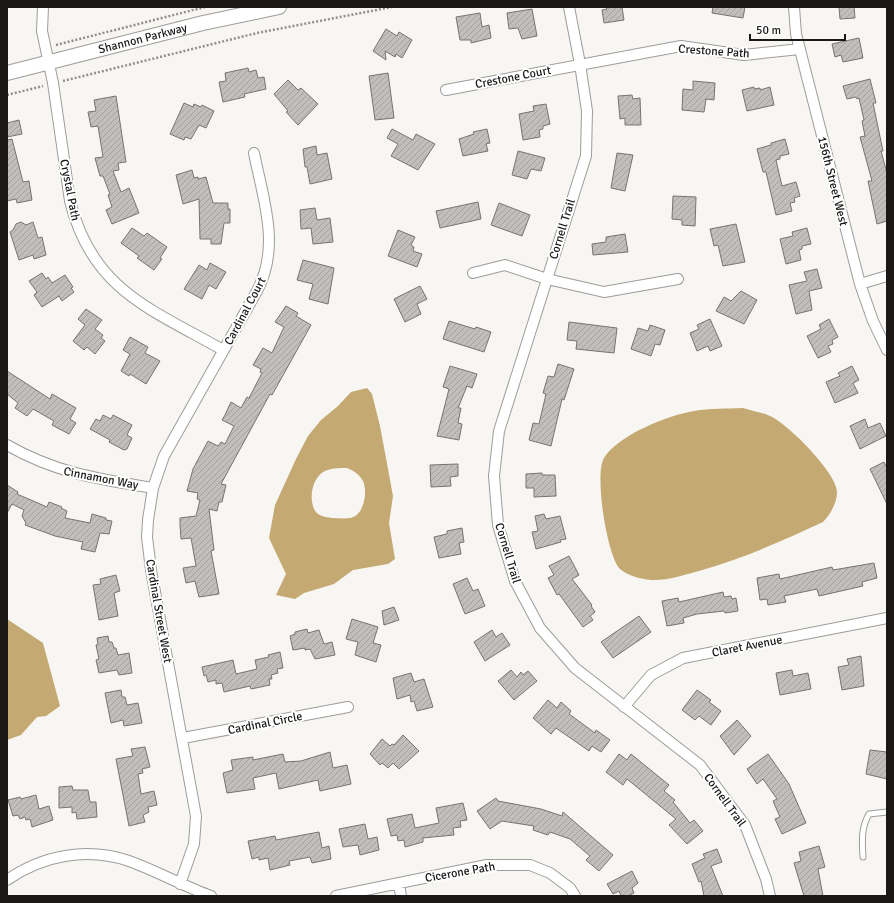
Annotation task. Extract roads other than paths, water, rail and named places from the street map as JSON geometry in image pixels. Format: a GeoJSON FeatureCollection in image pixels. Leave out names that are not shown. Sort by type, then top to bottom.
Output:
{"type":"FeatureCollection","features":[{"type":"Feature","properties":{"kind":"street","name":"Crystal Path"},"geometry":{"type":"LineString","coordinates":[[43,7],[42,31],[53,84],[70,201],[80,232],[95,261],[116,285],[129,296],[223,350]]}},
{"type":"Feature","properties":{"kind":"street","name":"Shannon Parkway"},"geometry":{"type":"LineString","coordinates":[[7,73],[203,23],[279,7]]}},
{"type":"Feature","properties":{"kind":"street","name":"Cornell Trail"},"geometry":{"type":"LineString","coordinates":[[570,7],[587,111],[586,156],[499,431],[494,476],[498,525],[514,580],[540,628],[575,668],[700,765],[745,825],[766,879],[770,896]]}},
{"type":"Feature","properties":{"kind":"street","name":"156th Street West"},"geometry":{"type":"LineString","coordinates":[[794,7],[796,34],[860,284],[873,321],[887,350]]}},
{"type":"Feature","properties":{"kind":"street","name":"Crestone Path"},"geometry":{"type":"LineString","coordinates":[[580,64],[681,46],[744,55],[800,49]]}},
{"type":"Feature","properties":{"kind":"street","name":"Crestone Court"},"geometry":{"type":"LineString","coordinates":[[446,90],[580,64]]}},
{"type":"Feature","properties":{"kind":"street","name":"Cardinal Court"},"geometry":{"type":"LineString","coordinates":[[223,350],[262,283],[269,257],[270,230],[254,153]]}},
{"type":"Feature","properties":{"kind":"street"},"geometry":{"type":"LineString","coordinates":[[473,273],[505,265],[547,280],[604,292],[678,279]]}},
{"type":"Feature","properties":{"kind":"street"},"geometry":{"type":"LineString","coordinates":[[860,284],[887,276]]}},
{"type":"Feature","properties":{"kind":"street","name":"Cardinal Street West"},"geometry":{"type":"LineString","coordinates":[[180,884],[194,844],[196,831],[194,801],[149,554],[148,520],[153,488],[164,456],[223,350]]}},
{"type":"Feature","properties":{"kind":"street","name":"Cinnamon Way"},"geometry":{"type":"LineString","coordinates":[[7,445],[35,460],[64,471],[86,477],[153,488]]}},
{"type":"Feature","properties":{"kind":"street","name":"Claret Avenue"},"geometry":{"type":"LineString","coordinates":[[624,707],[651,675],[683,658],[887,618]]}},
{"type":"Feature","properties":{"kind":"street","name":"Cardinal Circle"},"geometry":{"type":"LineString","coordinates":[[183,738],[348,707]]}},
{"type":"Feature","properties":{"kind":"street"},"geometry":{"type":"LineString","coordinates":[[7,880],[23,870],[48,859],[75,854],[96,854],[129,861],[211,896]]}},
{"type":"Feature","properties":{"kind":"street","name":"Cicerone Path"},"geometry":{"type":"LineString","coordinates":[[336,896],[487,865],[530,865],[550,873],[570,888],[575,896]]}},
{"type":"Feature","properties":{"kind":"street"},"geometry":{"type":"LineString","coordinates":[[399,884],[402,896]]}},
{"type":"Feature","properties":{"kind":"lane"},"geometry":{"type":"LineString","coordinates":[[863,857],[862,837],[865,821],[869,814],[887,812]]}}]}
